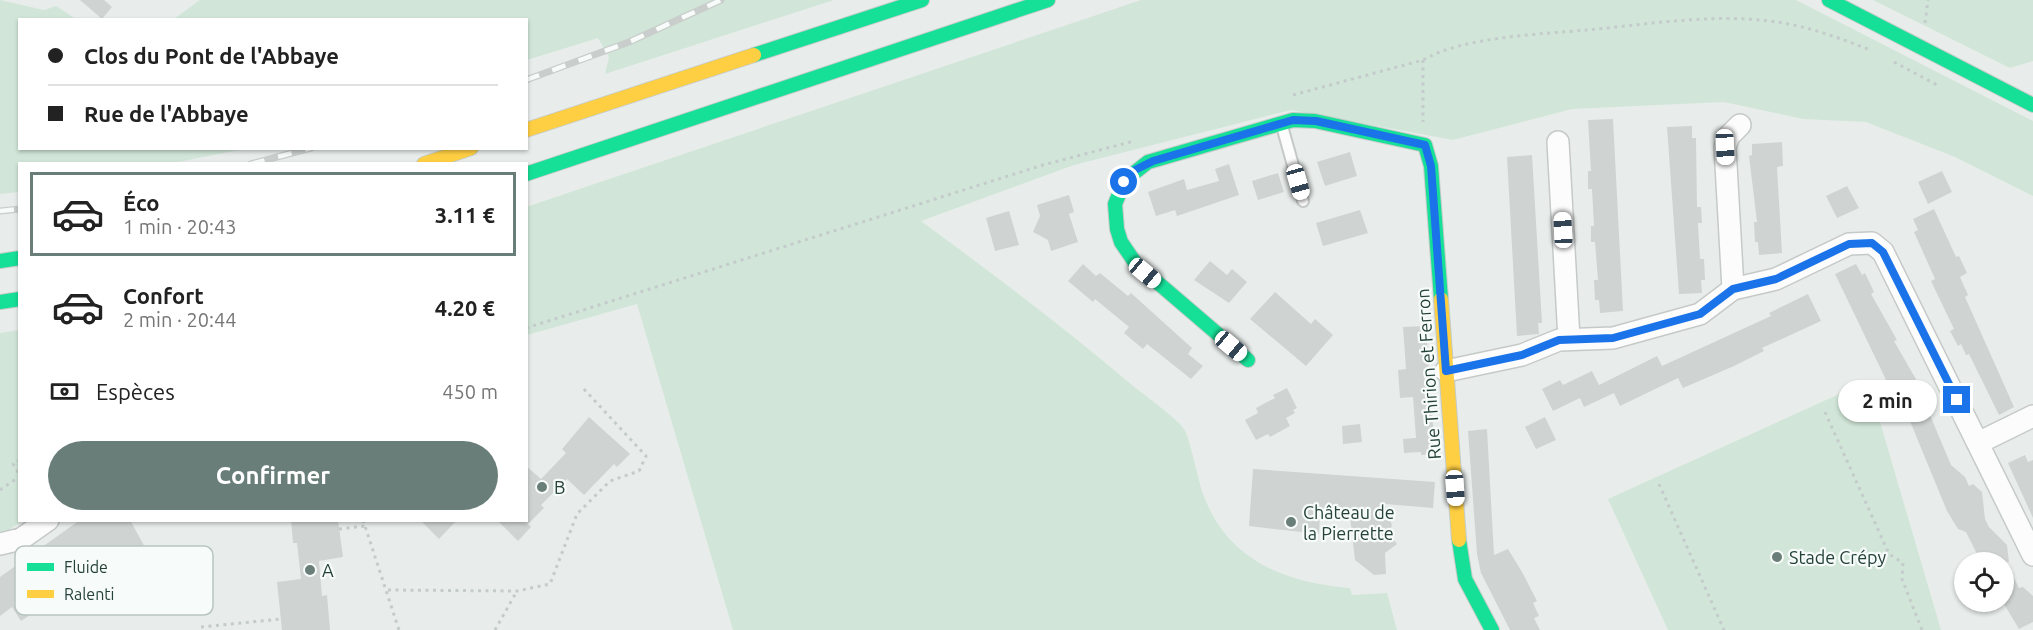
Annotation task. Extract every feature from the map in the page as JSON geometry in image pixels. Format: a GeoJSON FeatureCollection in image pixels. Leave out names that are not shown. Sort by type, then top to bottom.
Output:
{"type":"FeatureCollection","features":[{"type":"Feature","properties":{"kind":"main road"},"geometry":{"type":"LineString","coordinates":[[528,129],[922,0]]}},
{"type":"Feature","properties":{"kind":"main road"},"geometry":{"type":"LineString","coordinates":[[528,173],[1048,0]]}},
{"type":"Feature","properties":{"kind":"main road"},"geometry":{"type":"LineString","coordinates":[[1829,0],[2030,102]]}},
{"type":"Feature","properties":{"kind":"main road"},"geometry":{"type":"LineString","coordinates":[[1248,360],[1128,256],[1117,232],[1114,204],[1124,182],[1143,166],[1293,120],[1316,121],[1425,145]]}},
{"type":"Feature","properties":{"kind":"main road","name":"Rue Thirion et Ferron"},"geometry":{"type":"LineString","coordinates":[[1425,145],[1431,166],[1461,567],[1492,630]]}},
{"type":"Feature","properties":{"kind":"main road"},"geometry":{"type":"LineString","coordinates":[[430,162],[465,150]]}},
{"type":"Feature","properties":{"kind":"main road"},"geometry":{"type":"LineString","coordinates":[[0,261],[18,258]]}},
{"type":"Feature","properties":{"kind":"main road"},"geometry":{"type":"LineString","coordinates":[[0,302],[18,299]]}},
{"type":"Feature","properties":{"kind":"street"},"geometry":{"type":"LineString","coordinates":[[1733,289],[1725,147],[1729,135],[1740,125]]}},
{"type":"Feature","properties":{"kind":"street"},"geometry":{"type":"LineString","coordinates":[[1558,142],[1569,339]]}},
{"type":"Feature","properties":{"kind":"street"},"geometry":{"type":"LineString","coordinates":[[1446,371],[1522,355],[1552,342],[1569,339],[1613,338],[1700,314],[1733,289],[1776,279],[1849,244],[1865,242],[1879,247],[2033,555]]}},
{"type":"Feature","properties":{"kind":"street"},"geometry":{"type":"LineString","coordinates":[[1978,443],[2033,416]]}},
{"type":"Feature","properties":{"kind":"street"},"geometry":{"type":"LineString","coordinates":[[0,544],[21,539],[45,522]]}},
{"type":"Feature","properties":{"kind":"lane"},"geometry":{"type":"LineString","coordinates":[[1281,123],[1303,201]]}},
{"type":"Feature","properties":{"kind":"path"},"geometry":{"type":"LineString","coordinates":[[1423,60],[1425,145]]}},
{"type":"Feature","properties":{"kind":"path"},"geometry":{"type":"LineString","coordinates":[[388,590],[517,591],[550,584],[577,514],[610,481],[639,471],[646,456],[582,387]]}},
{"type":"Feature","properties":{"kind":"path"},"geometry":{"type":"LineString","coordinates":[[1825,412],[1888,554],[1903,563],[1902,579],[1922,630]]}},
{"type":"Feature","properties":{"kind":"path"},"geometry":{"type":"LineString","coordinates":[[0,490],[18,477]]}},
{"type":"Feature","properties":{"kind":"path"},"geometry":{"type":"LineString","coordinates":[[1659,483],[1724,630]]}},
{"type":"Feature","properties":{"kind":"path"},"geometry":{"type":"LineString","coordinates":[[364,522],[388,590],[399,630]]}},
{"type":"Feature","properties":{"kind":"path"},"geometry":{"type":"LineString","coordinates":[[339,529],[365,526]]}},
{"type":"Feature","properties":{"kind":"path"},"geometry":{"type":"LineString","coordinates":[[495,630],[517,591]]}},
{"type":"Feature","properties":{"kind":"path"},"geometry":{"type":"LineString","coordinates":[[201,627],[281,619]]}},
{"type":"Feature","properties":{"kind":"green space"},"geometry":{"type":"Polygon","coordinates":[[[0,0],[44,10],[56,6],[74,18],[18,18],[18,150],[239,150],[178,162],[18,162],[18,192],[0,194],[0,0]]]}},
{"type":"Feature","properties":{"kind":"green space"},"geometry":{"type":"Polygon","coordinates":[[[200,0],[834,0],[605,74],[609,57],[598,38],[528,60],[528,18],[175,18],[200,0]]]}},
{"type":"Feature","properties":{"kind":"green space"},"geometry":{"type":"Polygon","coordinates":[[[1141,0],[1796,0],[2033,121],[2033,196],[1955,157],[1866,122],[1803,119],[1724,102],[1572,109],[1453,140],[1291,110],[1074,165],[921,221],[1054,322],[1180,424],[1186,434],[1203,494],[1214,517],[1227,536],[1243,551],[1261,564],[1281,573],[1326,585],[1350,588],[1352,595],[1387,593],[1397,630],[733,630],[637,304],[528,335],[528,206],[1141,0]]]}},
{"type":"Feature","properties":{"kind":"green space"},"geometry":{"type":"Polygon","coordinates":[[[1873,0],[2033,0],[2033,61],[2010,68],[1873,0]]]}},
{"type":"Feature","properties":{"kind":"green space"},"geometry":{"type":"Polygon","coordinates":[[[18,330],[18,522],[21,522],[0,536],[0,333],[18,330]]]}},
{"type":"Feature","properties":{"kind":"green space","name":"Stade Crépy"},"geometry":{"type":"Polygon","coordinates":[[[1868,381],[1941,630],[1668,630],[1608,499],[1868,381]]]}},
{"type":"Feature","properties":{"kind":"building"},"geometry":{"type":"Polygon","coordinates":[[[80,0],[104,0],[112,7],[101,18],[80,0]]]}},
{"type":"Feature","properties":{"kind":"building"},"geometry":{"type":"Polygon","coordinates":[[[1613,119],[1623,311],[1600,313],[1599,300],[1595,300],[1594,280],[1598,280],[1595,242],[1591,242],[1591,226],[1594,226],[1592,189],[1588,189],[1588,171],[1591,171],[1588,120],[1613,119]]]}},
{"type":"Feature","properties":{"kind":"building"},"geometry":{"type":"Polygon","coordinates":[[[1692,126],[1692,138],[1696,138],[1697,207],[1701,207],[1702,223],[1698,223],[1700,259],[1704,259],[1705,280],[1701,280],[1702,293],[1679,294],[1667,127],[1692,126]]]}},
{"type":"Feature","properties":{"kind":"building"},"geometry":{"type":"Polygon","coordinates":[[[1782,142],[1783,166],[1777,167],[1782,253],[1759,255],[1758,242],[1755,242],[1754,222],[1757,222],[1749,156],[1752,155],[1752,144],[1782,142]]]}},
{"type":"Feature","properties":{"kind":"building"},"geometry":{"type":"Polygon","coordinates":[[[1350,152],[1357,176],[1325,186],[1317,162],[1350,152]]]}},
{"type":"Feature","properties":{"kind":"building"},"geometry":{"type":"Polygon","coordinates":[[[1532,155],[1542,323],[1538,323],[1539,334],[1517,336],[1507,157],[1532,155]]]}},
{"type":"Feature","properties":{"kind":"building"},"geometry":{"type":"Polygon","coordinates":[[[1229,164],[1239,195],[1177,216],[1175,210],[1156,216],[1148,192],[1184,179],[1187,190],[1219,181],[1215,169],[1229,164]]]}},
{"type":"Feature","properties":{"kind":"building"},"geometry":{"type":"Polygon","coordinates":[[[1942,171],[1952,192],[1928,204],[1918,182],[1942,171]]]}},
{"type":"Feature","properties":{"kind":"building"},"geometry":{"type":"Polygon","coordinates":[[[1278,173],[1284,192],[1258,200],[1252,181],[1278,173]]]}},
{"type":"Feature","properties":{"kind":"building"},"geometry":{"type":"Polygon","coordinates":[[[1847,186],[1859,208],[1837,218],[1826,196],[1847,186]]]}},
{"type":"Feature","properties":{"kind":"building"},"geometry":{"type":"Polygon","coordinates":[[[1069,195],[1074,212],[1069,214],[1078,242],[1051,251],[1048,240],[1033,232],[1040,216],[1037,205],[1069,195]]]}},
{"type":"Feature","properties":{"kind":"building"},"geometry":{"type":"Polygon","coordinates":[[[1934,209],[1956,257],[1959,256],[1967,273],[1960,277],[1968,295],[1965,297],[2014,407],[1999,415],[1969,354],[1966,355],[1961,344],[1958,346],[1950,331],[1954,329],[1931,281],[1935,279],[1914,232],[1918,230],[1913,219],[1934,209]]]}},
{"type":"Feature","properties":{"kind":"building"},"geometry":{"type":"Polygon","coordinates":[[[1360,210],[1368,233],[1323,246],[1316,223],[1360,210]]]}},
{"type":"Feature","properties":{"kind":"building"},"geometry":{"type":"Polygon","coordinates":[[[1009,211],[1019,245],[995,251],[986,218],[1009,211]]]}},
{"type":"Feature","properties":{"kind":"building"},"geometry":{"type":"Polygon","coordinates":[[[1210,261],[1227,275],[1232,269],[1247,282],[1229,303],[1194,280],[1210,261]]]}},
{"type":"Feature","properties":{"kind":"building"},"geometry":{"type":"Polygon","coordinates":[[[1083,264],[1096,276],[1100,273],[1128,296],[1131,293],[1192,348],[1188,354],[1203,366],[1191,379],[1147,344],[1143,349],[1124,333],[1129,327],[1095,299],[1093,302],[1068,281],[1083,264]]]}},
{"type":"Feature","properties":{"kind":"building"},"geometry":{"type":"Polygon","coordinates":[[[1856,264],[1862,275],[1865,273],[1874,292],[1871,294],[1921,388],[1919,389],[1951,465],[1965,477],[1969,486],[1973,484],[1982,492],[1985,519],[1989,527],[2007,545],[2008,552],[1976,552],[1966,532],[1958,529],[1947,511],[1905,409],[1901,411],[1835,274],[1856,264]]]}},
{"type":"Feature","properties":{"kind":"building"},"geometry":{"type":"Polygon","coordinates":[[[1275,292],[1311,324],[1315,319],[1333,335],[1306,366],[1250,319],[1275,292]]]}},
{"type":"Feature","properties":{"kind":"building"},"geometry":{"type":"Polygon","coordinates":[[[1808,294],[1821,321],[1762,348],[1764,351],[1734,366],[1683,388],[1678,378],[1620,406],[1614,393],[1584,407],[1580,398],[1553,411],[1542,389],[1560,380],[1563,385],[1592,371],[1599,385],[1657,356],[1662,366],[1771,316],[1769,313],[1808,294]]]}},
{"type":"Feature","properties":{"kind":"building"},"geometry":{"type":"Polygon","coordinates":[[[1426,326],[1435,454],[1421,455],[1421,452],[1404,453],[1403,439],[1416,438],[1413,397],[1400,398],[1398,370],[1406,369],[1403,327],[1426,326]]]}},
{"type":"Feature","properties":{"kind":"building"},"geometry":{"type":"Polygon","coordinates":[[[1287,388],[1297,408],[1293,410],[1295,413],[1286,418],[1290,426],[1270,437],[1268,434],[1256,440],[1245,420],[1258,413],[1256,408],[1275,398],[1273,395],[1287,388]]]}},
{"type":"Feature","properties":{"kind":"building","name":"B"},"geometry":{"type":"Polygon","coordinates":[[[589,417],[630,454],[617,467],[614,464],[584,495],[567,479],[541,505],[544,508],[528,524],[531,527],[518,541],[499,522],[528,522],[528,468],[541,479],[566,453],[562,449],[589,417]]]}},
{"type":"Feature","properties":{"kind":"building"},"geometry":{"type":"Polygon","coordinates":[[[1545,417],[1556,440],[1536,449],[1525,427],[1545,417]]]}},
{"type":"Feature","properties":{"kind":"building"},"geometry":{"type":"Polygon","coordinates":[[[1360,424],[1362,442],[1343,444],[1342,426],[1360,424]]]}},
{"type":"Feature","properties":{"kind":"building"},"geometry":{"type":"Polygon","coordinates":[[[1487,429],[1494,555],[1508,549],[1537,601],[1533,603],[1539,616],[1534,618],[1540,630],[1510,630],[1481,573],[1477,554],[1468,431],[1487,429]]]}},
{"type":"Feature","properties":{"kind":"building"},"geometry":{"type":"Polygon","coordinates":[[[2025,455],[2028,462],[2033,460],[2033,518],[2008,463],[2025,455]]]}},
{"type":"Feature","properties":{"kind":"building","name":"Château de la Pierrette"},"geometry":{"type":"Polygon","coordinates":[[[1253,469],[1435,482],[1433,508],[1385,504],[1392,525],[1389,534],[1397,544],[1385,553],[1386,574],[1374,575],[1355,560],[1350,517],[1320,515],[1319,534],[1249,526],[1253,469]]]}},
{"type":"Feature","properties":{"kind":"building"},"geometry":{"type":"Polygon","coordinates":[[[77,522],[131,522],[144,546],[44,546],[77,522]]]}},
{"type":"Feature","properties":{"kind":"building","name":"A"},"geometry":{"type":"Polygon","coordinates":[[[291,522],[338,522],[343,557],[319,561],[322,596],[327,595],[330,630],[282,630],[277,582],[301,579],[297,543],[293,543],[291,522]]]}},
{"type":"Feature","properties":{"kind":"building"},"geometry":{"type":"Polygon","coordinates":[[[422,522],[455,522],[439,539],[422,522]]]}},
{"type":"Feature","properties":{"kind":"building"},"geometry":{"type":"Polygon","coordinates":[[[15,566],[15,612],[12,607],[0,616],[0,577],[15,566]]]}},
{"type":"Feature","properties":{"kind":"building"},"geometry":{"type":"Polygon","coordinates":[[[2014,578],[2019,588],[2023,587],[2033,596],[2033,622],[2019,629],[2009,612],[2014,612],[2014,578]]]}},
{"type":"Feature","properties":{"kind":"building"},"geometry":{"type":"Polygon","coordinates":[[[17,615],[30,615],[21,621],[17,615]]]}},
{"type":"Feature","properties":{"kind":"railway"},"geometry":{"type":"LineString","coordinates":[[528,79],[629,42],[721,0]]}},
{"type":"Feature","properties":{"kind":"railway"},"geometry":{"type":"LineString","coordinates":[[258,162],[304,150]]}},
{"type":"Feature","properties":{"kind":"railway"},"geometry":{"type":"LineString","coordinates":[[0,211],[18,209]]}},
{"type":"Feature","properties":{"kind":"traffic: fast"},"geometry":{"type":"LineString","coordinates":[[754,55],[922,0]]}},
{"type":"Feature","properties":{"kind":"traffic: fast"},"geometry":{"type":"LineString","coordinates":[[528,173],[1048,0]]}},
{"type":"Feature","properties":{"kind":"traffic: fast"},"geometry":{"type":"LineString","coordinates":[[1829,0],[2033,105]]}},
{"type":"Feature","properties":{"kind":"traffic: fast"},"geometry":{"type":"LineString","coordinates":[[1248,360],[1136,264],[1121,242],[1117,229],[1115,204],[1125,180],[1148,162],[1293,120],[1315,121],[1425,145],[1431,166],[1441,299]]}},
{"type":"Feature","properties":{"kind":"traffic: fast"},"geometry":{"type":"LineString","coordinates":[[0,261],[18,258]]}},
{"type":"Feature","properties":{"kind":"traffic: fast"},"geometry":{"type":"LineString","coordinates":[[0,302],[18,299]]}},
{"type":"Feature","properties":{"kind":"traffic: fast"},"geometry":{"type":"LineString","coordinates":[[1459,540],[1465,579],[1492,630]]}},
{"type":"Feature","properties":{"kind":"traffic: slow"},"geometry":{"type":"LineString","coordinates":[[528,129],[754,55]]}},
{"type":"Feature","properties":{"kind":"traffic: slow"},"geometry":{"type":"LineString","coordinates":[[430,162],[465,150]]}},
{"type":"Feature","properties":{"kind":"traffic: slow"},"geometry":{"type":"LineString","coordinates":[[1441,299],[1459,540]]}},
{"type":"Feature","properties":{"kind":"place","name":"B"},"geometry":{"type":"Point","coordinates":[542,487]}},
{"type":"Feature","properties":{"kind":"place","name":"Château de la Pierrette"},"geometry":{"type":"Point","coordinates":[1291,522]}},
{"type":"Feature","properties":{"kind":"place","name":"Stade Crépy"},"geometry":{"type":"Point","coordinates":[1777,557]}},
{"type":"Feature","properties":{"kind":"place","name":"A"},"geometry":{"type":"Point","coordinates":[310,570]}},
{"type":"Feature","properties":{"kind":"route"},"geometry":{"type":"LineString","coordinates":[[1124,182],[1135,170],[1153,161],[1293,120],[1316,121],[1425,145],[1431,166],[1446,371],[1522,355],[1559,340],[1613,338],[1700,314],[1733,289],[1769,282],[1849,244],[1872,243],[1883,252],[1957,400]]}}]}
